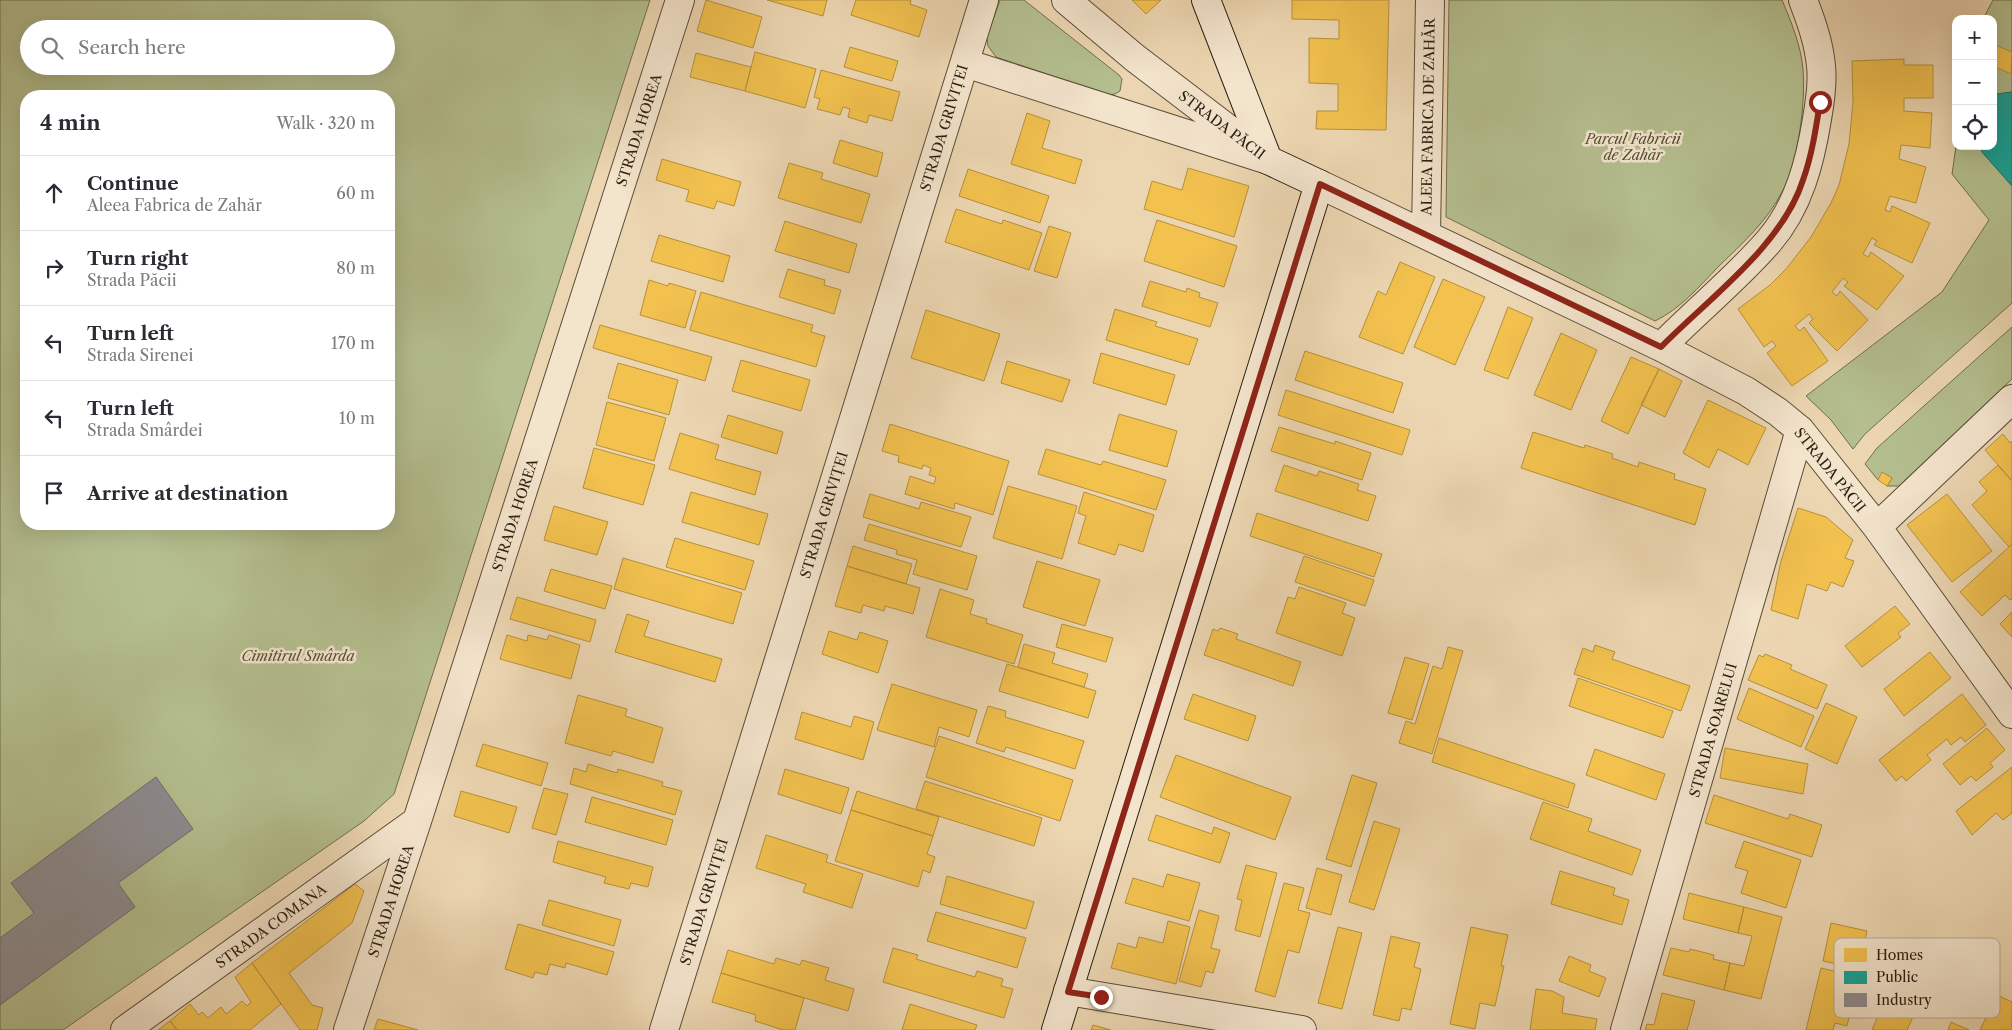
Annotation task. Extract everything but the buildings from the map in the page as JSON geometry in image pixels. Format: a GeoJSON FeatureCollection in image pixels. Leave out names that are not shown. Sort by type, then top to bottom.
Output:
{"type":"FeatureCollection","features":[{"type":"Feature","properties":{"kind":"street","name":"STRADA HOREA"},"geometry":{"type":"LineString","coordinates":[[348,1030],[417,821],[680,0]]}},
{"type":"Feature","properties":{"kind":"street","name":"STRADA GRIVIȚEI"},"geometry":{"type":"LineString","coordinates":[[664,1030],[984,0]]}},
{"type":"Feature","properties":{"kind":"street","name":"STRADA PĂCII"},"geometry":{"type":"LineString","coordinates":[[1066,0],[1135,58],[1268,160],[1661,347],[1746,391],[1778,412],[1800,430],[1877,527],[2012,714]]}},
{"type":"Feature","properties":{"kind":"street"},"geometry":{"type":"LineString","coordinates":[[1206,0],[1268,160]]}},
{"type":"Feature","properties":{"kind":"street","name":"ALEEA FABRICA DE ZAHĂR"},"geometry":{"type":"LineString","coordinates":[[1426,234],[1430,0]]}},
{"type":"Feature","properties":{"kind":"street"},"geometry":{"type":"LineString","coordinates":[[1661,347],[1770,240],[1788,215],[1803,181],[1814,139],[1820,102],[1822,67],[1813,27],[1803,0]]}},
{"type":"Feature","properties":{"kind":"street"},"geometry":{"type":"LineString","coordinates":[[964,63],[1268,160]]}},
{"type":"Feature","properties":{"kind":"street"},"geometry":{"type":"LineString","coordinates":[[1056,1030],[1320,184]]}},
{"type":"Feature","properties":{"kind":"street"},"geometry":{"type":"LineString","coordinates":[[1877,527],[2012,399]]}},
{"type":"Feature","properties":{"kind":"street","name":"STRADA SOARELUI"},"geometry":{"type":"LineString","coordinates":[[1625,1030],[1800,430]]}},
{"type":"Feature","properties":{"kind":"street","name":"STRADA COMANA"},"geometry":{"type":"LineString","coordinates":[[126,1030],[417,821]]}},
{"type":"Feature","properties":{"kind":"street"},"geometry":{"type":"LineString","coordinates":[[1068,992],[1302,1030]]}},
{"type":"Feature","properties":{"kind":"green space","name":"Cimitirul Smârda"},"geometry":{"type":"Polygon","coordinates":[[[0,0],[650,0],[394,794],[364,821],[63,1030],[0,1030],[0,0]]]}},
{"type":"Feature","properties":{"kind":"green space"},"geometry":{"type":"Polygon","coordinates":[[[1000,0],[1024,0],[1119,75],[1122,79],[1120,91],[1108,95],[996,57],[988,46],[987,37],[1000,0]]]}},
{"type":"Feature","properties":{"kind":"green space","name":"Parcul Fabricii de Zahăr"},"geometry":{"type":"Polygon","coordinates":[[[1449,0],[1782,0],[1798,43],[1804,82],[1800,132],[1788,180],[1776,203],[1753,232],[1696,290],[1681,304],[1655,321],[1446,217],[1449,0]]]}},
{"type":"Feature","properties":{"kind":"green space"},"geometry":{"type":"Polygon","coordinates":[[[1993,0],[2012,0],[2012,92],[1997,94],[1997,15],[1985,15],[1993,0]]]}},
{"type":"Feature","properties":{"kind":"green space"},"geometry":{"type":"Polygon","coordinates":[[[1955,150],[1982,150],[2012,186],[2012,303],[1865,434],[1853,449],[1831,420],[1806,396],[1942,292],[1989,220],[1952,174],[1955,150]]]}},
{"type":"Feature","properties":{"kind":"green space"},"geometry":{"type":"Polygon","coordinates":[[[2012,327],[2012,379],[1899,486],[1887,486],[1892,478],[1883,473],[1878,480],[1865,464],[1877,448],[2012,327]]]}},
{"type":"Feature","properties":{"kind":"route"},"geometry":{"type":"LineString","coordinates":[[1101,997],[1068,992],[1320,184],[1661,347],[1749,262],[1770,240],[1788,215],[1803,181],[1814,139],[1820,102]]}}]}
